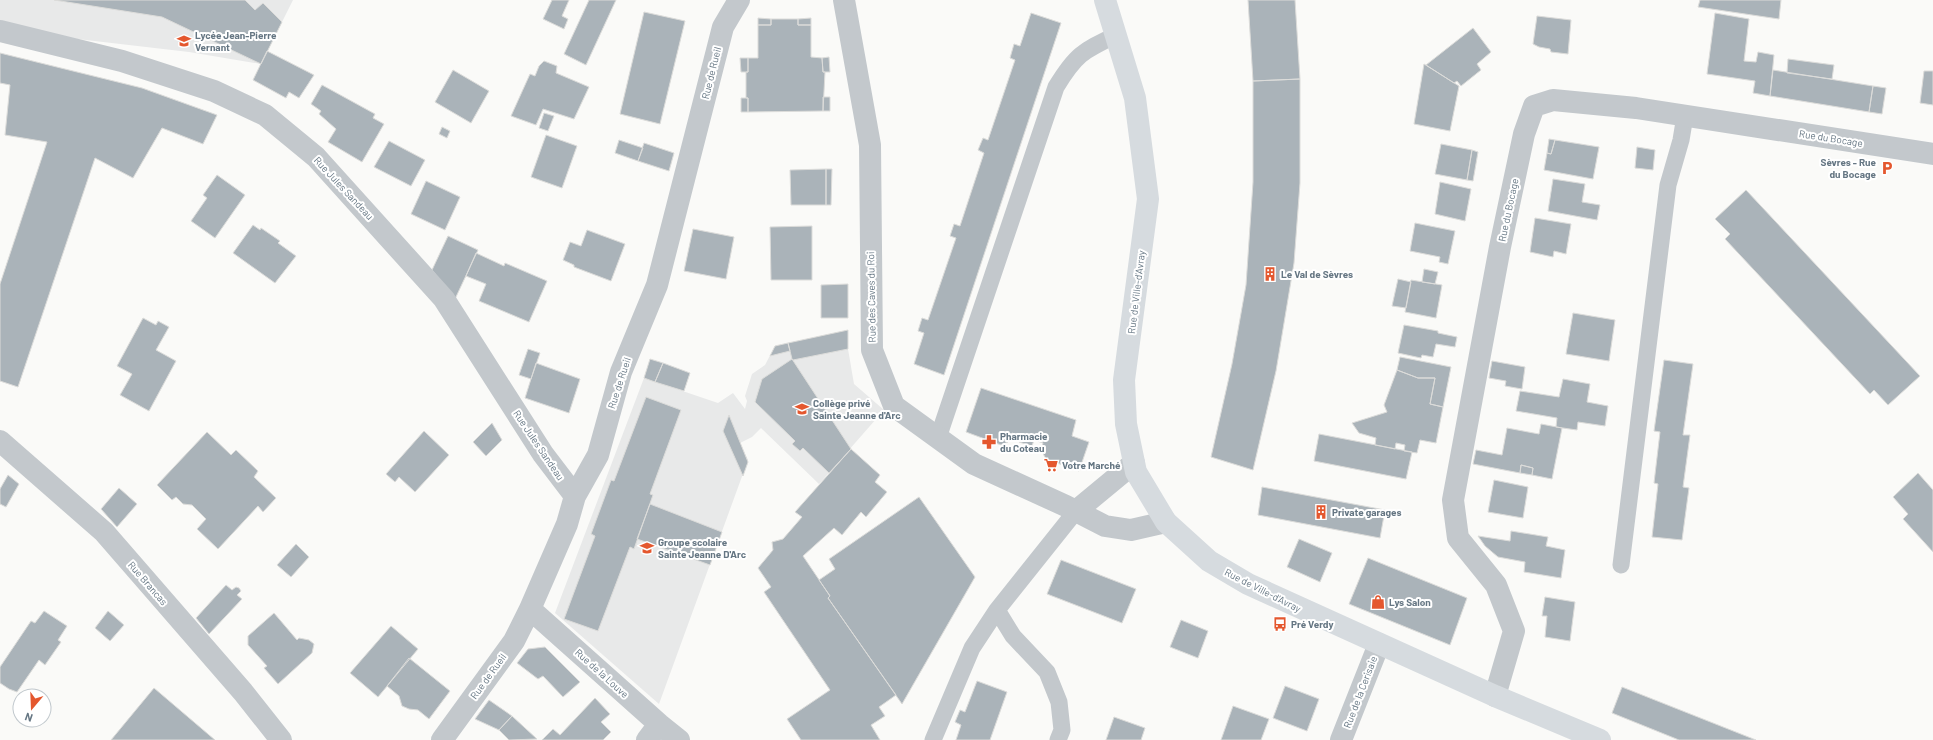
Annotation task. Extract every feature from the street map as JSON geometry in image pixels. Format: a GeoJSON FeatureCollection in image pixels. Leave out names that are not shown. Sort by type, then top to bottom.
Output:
{"type":"FeatureCollection","features":[{"type":"Feature","properties":{"kind":"main road","name":"Rue de Ville-d'Avray"},"geometry":{"type":"LineString","coordinates":[[1105,0],[1135,98],[1148,199],[1124,380],[1126,424],[1136,472],[1166,522],[1209,561],[1248,584],[1494,696],[1600,740]]}},
{"type":"Feature","properties":{"kind":"street","name":"Rue de Rueil"},"geometry":{"type":"LineString","coordinates":[[442,740],[514,641],[530,609],[567,524],[575,496],[598,456],[621,372],[657,285],[723,27],[739,0]]}},
{"type":"Feature","properties":{"kind":"street","name":"Rue des Caves du Roi"},"geometry":{"type":"LineString","coordinates":[[844,0],[870,145],[872,350],[894,406],[974,464],[1105,526],[1131,530],[1166,522]]}},
{"type":"Feature","properties":{"kind":"street","name":"Rue Jules Sandeau"},"geometry":{"type":"LineString","coordinates":[[0,31],[122,61],[214,91],[266,115],[316,157],[444,299],[543,454],[575,496]]}},
{"type":"Feature","properties":{"kind":"street","name":"Rue du Bocage"},"geometry":{"type":"LineString","coordinates":[[1494,696],[1514,630],[1496,585],[1458,538],[1453,500],[1499,255],[1524,134],[1534,106],[1553,100],[1636,108],[1933,154]]}},
{"type":"Feature","properties":{"kind":"street","name":"Rue Brancas"},"geometry":{"type":"LineString","coordinates":[[0,441],[104,532],[243,692],[281,740]]}},
{"type":"Feature","properties":{"kind":"street"},"geometry":{"type":"LineString","coordinates":[[1076,511],[1134,463]]}},
{"type":"Feature","properties":{"kind":"street","name":"Rue de la Louve"},"geometry":{"type":"LineString","coordinates":[[530,609],[653,732],[678,740]]}},
{"type":"Feature","properties":{"kind":"street","name":"Rue de la Cerisaie"},"geometry":{"type":"LineString","coordinates":[[1341,740],[1379,644]]}},
{"type":"Feature","properties":{"kind":"lane"},"geometry":{"type":"LineString","coordinates":[[938,438],[1056,87],[1070,64],[1085,50],[1116,35]]}},
{"type":"Feature","properties":{"kind":"lane"},"geometry":{"type":"LineString","coordinates":[[1621,565],[1668,185],[1681,140],[1685,116]]}},
{"type":"Feature","properties":{"kind":"lane"},"geometry":{"type":"LineString","coordinates":[[933,740],[972,648],[997,610],[1076,511]]}},
{"type":"Feature","properties":{"kind":"lane"},"geometry":{"type":"LineString","coordinates":[[997,610],[1013,636],[1047,672],[1059,702],[1062,730],[1058,740]]}},
{"type":"Feature","properties":{"kind":"shaded area","name":"Lycée Jean-Pierre Vernant"},"geometry":{"type":"Polygon","coordinates":[[[0,0],[293,0],[261,64],[189,52],[0,30],[0,0]]]}},
{"type":"Feature","properties":{"kind":"shaded area","name":"Groupe scolaire Sainte Jeanne D'Arc"},"geometry":{"type":"Polygon","coordinates":[[[848,330],[848,349],[854,384],[884,410],[819,484],[761,428],[752,437],[740,443],[748,460],[659,704],[555,613],[644,378],[718,403],[733,393],[745,409],[747,401],[745,396],[752,374],[765,365],[775,346],[848,330]]]}},
{"type":"Feature","properties":{"kind":"building"},"geometry":{"type":"Polygon","coordinates":[[[54,0],[245,0],[255,10],[263,3],[282,22],[261,64],[162,17],[54,0]]]}},
{"type":"Feature","properties":{"kind":"building"},"geometry":{"type":"Polygon","coordinates":[[[552,0],[569,0],[562,16],[568,19],[564,29],[543,19],[552,0]]]}},
{"type":"Feature","properties":{"kind":"building"},"geometry":{"type":"Polygon","coordinates":[[[589,0],[616,0],[586,65],[564,54],[589,0]]]}},
{"type":"Feature","properties":{"kind":"building"},"geometry":{"type":"Polygon","coordinates":[[[1248,0],[1295,0],[1300,79],[1253,81],[1248,0]]]}},
{"type":"Feature","properties":{"kind":"building"},"geometry":{"type":"Polygon","coordinates":[[[1700,0],[1781,0],[1779,19],[1698,7],[1700,0]]]}},
{"type":"Feature","properties":{"kind":"building"},"geometry":{"type":"Polygon","coordinates":[[[644,12],[685,21],[660,124],[620,114],[644,12]]]}},
{"type":"Feature","properties":{"kind":"building"},"geometry":{"type":"Polygon","coordinates":[[[1031,13],[1061,23],[944,375],[914,364],[924,333],[918,331],[922,318],[928,320],[956,238],[950,236],[954,224],[960,226],[984,153],[978,150],[983,138],[988,140],[1015,60],[1010,58],[1014,44],[1020,46],[1031,13]]]}},
{"type":"Feature","properties":{"kind":"building"},"geometry":{"type":"Polygon","coordinates":[[[1715,13],[1749,19],[1744,61],[1756,62],[1758,52],[1774,55],[1770,96],[1753,93],[1755,81],[1707,74],[1715,13]]]}},
{"type":"Feature","properties":{"kind":"building"},"geometry":{"type":"Polygon","coordinates":[[[1537,16],[1571,20],[1568,54],[1551,52],[1550,49],[1533,44],[1537,16]]]}},
{"type":"Feature","properties":{"kind":"building"},"geometry":{"type":"Polygon","coordinates":[[[758,18],[771,19],[771,25],[758,25],[758,18]]]}},
{"type":"Feature","properties":{"kind":"building"},"geometry":{"type":"Polygon","coordinates":[[[811,18],[811,25],[798,25],[798,19],[811,18]]]}},
{"type":"Feature","properties":{"kind":"building"},"geometry":{"type":"Polygon","coordinates":[[[771,19],[798,19],[798,25],[811,25],[811,57],[822,58],[823,72],[825,72],[823,111],[748,112],[748,98],[746,98],[746,72],[748,72],[748,58],[758,58],[758,25],[771,25],[771,19]]]}},
{"type":"Feature","properties":{"kind":"building"},"geometry":{"type":"Polygon","coordinates":[[[1473,28],[1491,52],[1477,64],[1481,70],[1461,86],[1457,81],[1454,83],[1426,65],[1473,28]]]}},
{"type":"Feature","properties":{"kind":"building"},"geometry":{"type":"Polygon","coordinates":[[[267,51],[314,75],[299,98],[289,92],[286,98],[253,80],[267,51]]]}},
{"type":"Feature","properties":{"kind":"building"},"geometry":{"type":"Polygon","coordinates":[[[0,53],[142,88],[217,115],[203,144],[162,128],[133,178],[95,158],[18,387],[0,381],[0,284],[47,142],[5,135],[10,85],[0,83],[0,53]]]}},
{"type":"Feature","properties":{"kind":"building"},"geometry":{"type":"Polygon","coordinates":[[[829,57],[830,72],[823,72],[822,58],[829,57]]]}},
{"type":"Feature","properties":{"kind":"building"},"geometry":{"type":"Polygon","coordinates":[[[740,58],[748,58],[748,72],[741,72],[740,58]]]}},
{"type":"Feature","properties":{"kind":"building"},"geometry":{"type":"Polygon","coordinates":[[[1788,59],[1834,65],[1832,79],[1787,73],[1788,59]]]}},
{"type":"Feature","properties":{"kind":"building"},"geometry":{"type":"Polygon","coordinates":[[[544,61],[557,66],[556,73],[589,87],[574,119],[543,109],[536,125],[511,116],[530,74],[535,76],[539,66],[544,61]]]}},
{"type":"Feature","properties":{"kind":"building"},"geometry":{"type":"Polygon","coordinates":[[[1424,64],[1459,86],[1450,131],[1414,124],[1424,64]]]}},
{"type":"Feature","properties":{"kind":"building"},"geometry":{"type":"Polygon","coordinates":[[[453,70],[489,91],[471,123],[435,102],[453,70]]]}},
{"type":"Feature","properties":{"kind":"building"},"geometry":{"type":"Polygon","coordinates":[[[1773,70],[1873,86],[1869,112],[1770,96],[1773,70]]]}},
{"type":"Feature","properties":{"kind":"building"},"geometry":{"type":"Polygon","coordinates":[[[1924,71],[1933,71],[1933,105],[1920,103],[1924,71]]]}},
{"type":"Feature","properties":{"kind":"building","name":"Le Val de Sèvres"},"geometry":{"type":"Polygon","coordinates":[[[1300,79],[1300,183],[1294,263],[1276,371],[1253,470],[1211,457],[1232,364],[1246,285],[1253,182],[1253,81],[1300,79]]]}},
{"type":"Feature","properties":{"kind":"building"},"geometry":{"type":"Polygon","coordinates":[[[322,85],[375,114],[373,118],[384,124],[362,162],[328,142],[336,129],[319,114],[321,111],[311,104],[322,85]]]}},
{"type":"Feature","properties":{"kind":"building"},"geometry":{"type":"Polygon","coordinates":[[[1873,86],[1886,88],[1882,114],[1869,112],[1873,86]]]}},
{"type":"Feature","properties":{"kind":"building"},"geometry":{"type":"Polygon","coordinates":[[[823,97],[830,97],[830,111],[823,111],[823,97]]]}},
{"type":"Feature","properties":{"kind":"building"},"geometry":{"type":"Polygon","coordinates":[[[741,98],[748,98],[748,112],[741,112],[741,98]]]}},
{"type":"Feature","properties":{"kind":"building"},"geometry":{"type":"Polygon","coordinates":[[[544,113],[554,116],[548,131],[539,128],[544,113]]]}},
{"type":"Feature","properties":{"kind":"building"},"geometry":{"type":"Polygon","coordinates":[[[442,127],[450,131],[447,138],[439,134],[442,127]]]}},
{"type":"Feature","properties":{"kind":"building"},"geometry":{"type":"Polygon","coordinates":[[[546,135],[577,146],[562,188],[531,177],[546,135]]]}},
{"type":"Feature","properties":{"kind":"building"},"geometry":{"type":"Polygon","coordinates":[[[1549,139],[1555,140],[1551,154],[1547,153],[1549,139]]]}},
{"type":"Feature","properties":{"kind":"building"},"geometry":{"type":"Polygon","coordinates":[[[619,140],[643,148],[638,161],[615,153],[619,140]]]}},
{"type":"Feature","properties":{"kind":"building"},"geometry":{"type":"Polygon","coordinates":[[[1555,140],[1599,147],[1593,179],[1544,170],[1547,153],[1551,154],[1555,140]]]}},
{"type":"Feature","properties":{"kind":"building"},"geometry":{"type":"Polygon","coordinates":[[[389,141],[425,160],[411,186],[374,167],[389,141]]]}},
{"type":"Feature","properties":{"kind":"building"},"geometry":{"type":"Polygon","coordinates":[[[644,143],[674,153],[669,171],[638,161],[644,143]]]}},
{"type":"Feature","properties":{"kind":"building"},"geometry":{"type":"Polygon","coordinates":[[[1441,144],[1472,150],[1467,180],[1435,174],[1441,144]]]}},
{"type":"Feature","properties":{"kind":"building"},"geometry":{"type":"Polygon","coordinates":[[[1637,147],[1655,150],[1653,170],[1635,168],[1637,147]]]}},
{"type":"Feature","properties":{"kind":"building"},"geometry":{"type":"Polygon","coordinates":[[[1472,150],[1478,152],[1473,181],[1467,180],[1472,150]]]}},
{"type":"Feature","properties":{"kind":"building"},"geometry":{"type":"Polygon","coordinates":[[[826,169],[832,169],[831,205],[826,205],[826,169]]]}},
{"type":"Feature","properties":{"kind":"building"},"geometry":{"type":"Polygon","coordinates":[[[826,169],[826,205],[791,205],[790,170],[826,169]]]}},
{"type":"Feature","properties":{"kind":"building"},"geometry":{"type":"Polygon","coordinates":[[[217,175],[245,195],[215,238],[191,221],[207,198],[203,195],[217,175]]]}},
{"type":"Feature","properties":{"kind":"building"},"geometry":{"type":"Polygon","coordinates":[[[1553,179],[1585,184],[1582,202],[1600,205],[1597,220],[1548,211],[1553,179]]]}},
{"type":"Feature","properties":{"kind":"building"},"geometry":{"type":"Polygon","coordinates":[[[426,181],[460,197],[445,230],[411,214],[426,181]]]}},
{"type":"Feature","properties":{"kind":"building"},"geometry":{"type":"Polygon","coordinates":[[[1440,182],[1471,189],[1465,221],[1435,214],[1440,182]]]}},
{"type":"Feature","properties":{"kind":"building"},"geometry":{"type":"Polygon","coordinates":[[[1746,190],[1920,376],[1888,405],[1874,390],[1870,394],[1725,239],[1730,234],[1715,219],[1746,190]]]}},
{"type":"Feature","properties":{"kind":"building"},"geometry":{"type":"Polygon","coordinates":[[[1535,218],[1571,224],[1566,254],[1554,251],[1553,257],[1530,252],[1535,218]]]}},
{"type":"Feature","properties":{"kind":"building"},"geometry":{"type":"Polygon","coordinates":[[[1415,223],[1455,231],[1448,264],[1439,262],[1440,257],[1410,251],[1415,223]]]}},
{"type":"Feature","properties":{"kind":"building"},"geometry":{"type":"Polygon","coordinates":[[[253,225],[260,230],[261,228],[280,241],[278,243],[296,256],[275,283],[233,253],[253,225]]]}},
{"type":"Feature","properties":{"kind":"building"},"geometry":{"type":"Polygon","coordinates":[[[812,226],[812,280],[771,280],[770,227],[812,226]]]}},
{"type":"Feature","properties":{"kind":"building"},"geometry":{"type":"Polygon","coordinates":[[[693,229],[734,237],[726,279],[684,271],[693,229]]]}},
{"type":"Feature","properties":{"kind":"building"},"geometry":{"type":"Polygon","coordinates":[[[587,230],[625,244],[611,281],[574,267],[574,265],[563,260],[570,242],[581,246],[587,230]]]}},
{"type":"Feature","properties":{"kind":"building"},"geometry":{"type":"Polygon","coordinates":[[[448,236],[478,250],[455,299],[432,270],[448,236]]]}},
{"type":"Feature","properties":{"kind":"building"},"geometry":{"type":"Polygon","coordinates":[[[476,253],[504,266],[505,263],[547,281],[529,322],[479,301],[486,284],[466,276],[476,253]]]}},
{"type":"Feature","properties":{"kind":"building"},"geometry":{"type":"Polygon","coordinates":[[[1424,269],[1438,272],[1435,284],[1422,282],[1424,269]]]}},
{"type":"Feature","properties":{"kind":"building"},"geometry":{"type":"Polygon","coordinates":[[[1398,279],[1411,282],[1406,308],[1392,306],[1398,279]]]}},
{"type":"Feature","properties":{"kind":"building"},"geometry":{"type":"Polygon","coordinates":[[[1411,280],[1442,285],[1436,318],[1405,312],[1411,280]]]}},
{"type":"Feature","properties":{"kind":"building"},"geometry":{"type":"Polygon","coordinates":[[[848,284],[848,318],[821,318],[821,285],[848,284]]]}},
{"type":"Feature","properties":{"kind":"building"},"geometry":{"type":"Polygon","coordinates":[[[1573,313],[1615,320],[1609,361],[1566,354],[1573,313]]]}},
{"type":"Feature","properties":{"kind":"building"},"geometry":{"type":"Polygon","coordinates":[[[143,318],[156,325],[158,321],[169,327],[156,350],[176,361],[149,411],[120,395],[132,374],[117,366],[143,318]]]}},
{"type":"Feature","properties":{"kind":"building"},"geometry":{"type":"Polygon","coordinates":[[[1404,325],[1438,331],[1438,333],[1457,337],[1455,347],[1436,344],[1433,357],[1422,355],[1421,358],[1398,353],[1404,325]]]}},
{"type":"Feature","properties":{"kind":"building"},"geometry":{"type":"Polygon","coordinates":[[[848,330],[848,349],[792,359],[788,343],[848,330]]]}},
{"type":"Feature","properties":{"kind":"building"},"geometry":{"type":"Polygon","coordinates":[[[788,343],[790,351],[770,356],[775,346],[788,343]]]}},
{"type":"Feature","properties":{"kind":"building"},"geometry":{"type":"Polygon","coordinates":[[[528,349],[540,353],[531,379],[519,375],[528,349]]]}},
{"type":"Feature","properties":{"kind":"building"},"geometry":{"type":"Polygon","coordinates":[[[1400,357],[1451,367],[1443,407],[1430,404],[1435,378],[1418,378],[1397,370],[1400,357]]]}},
{"type":"Feature","properties":{"kind":"building"},"geometry":{"type":"Polygon","coordinates":[[[650,359],[663,363],[655,382],[644,378],[650,359]]]}},
{"type":"Feature","properties":{"kind":"building"},"geometry":{"type":"Polygon","coordinates":[[[792,359],[851,449],[829,473],[803,448],[800,451],[792,444],[795,441],[755,402],[762,379],[792,359]]]}},
{"type":"Feature","properties":{"kind":"building"},"geometry":{"type":"Polygon","coordinates":[[[1664,360],[1693,364],[1683,435],[1690,435],[1683,487],[1689,488],[1682,540],[1652,537],[1658,484],[1654,483],[1660,432],[1654,431],[1664,360]]]}},
{"type":"Feature","properties":{"kind":"building"},"geometry":{"type":"Polygon","coordinates":[[[1492,361],[1525,367],[1522,389],[1505,386],[1506,381],[1489,378],[1492,361]]]}},
{"type":"Feature","properties":{"kind":"building"},"geometry":{"type":"Polygon","coordinates":[[[536,363],[580,379],[569,413],[525,398],[536,363]]]}},
{"type":"Feature","properties":{"kind":"building"},"geometry":{"type":"Polygon","coordinates":[[[663,363],[690,373],[684,391],[655,382],[663,363]]]}},
{"type":"Feature","properties":{"kind":"building"},"geometry":{"type":"Polygon","coordinates":[[[1397,370],[1418,378],[1435,378],[1430,404],[1443,407],[1436,443],[1420,440],[1417,453],[1404,451],[1405,445],[1396,443],[1395,449],[1375,445],[1376,438],[1359,433],[1352,423],[1387,412],[1384,405],[1397,370]]]}},
{"type":"Feature","properties":{"kind":"building"},"geometry":{"type":"Polygon","coordinates":[[[1563,379],[1590,384],[1587,402],[1608,406],[1605,426],[1578,422],[1577,430],[1556,427],[1557,418],[1516,411],[1520,391],[1559,397],[1563,379]]]}},
{"type":"Feature","properties":{"kind":"building"},"geometry":{"type":"Polygon","coordinates":[[[981,388],[1076,420],[1072,436],[1089,442],[1079,471],[1046,459],[1041,450],[1043,443],[1034,440],[1032,446],[1019,442],[1021,436],[1012,433],[1008,442],[1001,445],[966,432],[981,388]]]}},
{"type":"Feature","properties":{"kind":"building"},"geometry":{"type":"Polygon","coordinates":[[[646,397],[681,410],[650,494],[653,495],[634,549],[630,547],[598,631],[564,619],[595,536],[591,534],[611,480],[614,481],[646,397]]]}},
{"type":"Feature","properties":{"kind":"building"},"geometry":{"type":"Polygon","coordinates":[[[729,415],[748,462],[743,476],[723,431],[729,415]]]}},
{"type":"Feature","properties":{"kind":"building"},"geometry":{"type":"Polygon","coordinates":[[[492,423],[502,440],[486,456],[473,442],[492,423]]]}},
{"type":"Feature","properties":{"kind":"building"},"geometry":{"type":"Polygon","coordinates":[[[1541,424],[1562,428],[1552,479],[1532,475],[1533,468],[1521,465],[1520,473],[1473,464],[1476,450],[1502,455],[1507,428],[1539,434],[1541,424]]]}},
{"type":"Feature","properties":{"kind":"building"},"geometry":{"type":"Polygon","coordinates":[[[424,431],[449,455],[415,492],[399,477],[395,482],[386,474],[424,431]]]}},
{"type":"Feature","properties":{"kind":"building"},"geometry":{"type":"Polygon","coordinates":[[[207,432],[231,455],[236,450],[258,471],[254,477],[276,498],[263,512],[258,506],[218,549],[197,529],[206,519],[192,505],[183,504],[176,497],[172,500],[157,485],[207,432]]]}},
{"type":"Feature","properties":{"kind":"building"},"geometry":{"type":"Polygon","coordinates":[[[1319,434],[1412,452],[1406,479],[1314,461],[1319,434]]]}},
{"type":"Feature","properties":{"kind":"building"},"geometry":{"type":"Polygon","coordinates":[[[851,449],[880,475],[875,482],[887,492],[866,517],[861,512],[842,535],[834,528],[803,556],[830,596],[828,598],[896,695],[879,707],[885,716],[871,725],[880,740],[801,740],[787,719],[830,690],[764,592],[771,587],[758,568],[773,550],[772,542],[783,539],[802,517],[795,512],[851,449]]]}},
{"type":"Feature","properties":{"kind":"building"},"geometry":{"type":"Polygon","coordinates":[[[1521,465],[1533,468],[1532,475],[1520,473],[1521,465]]]}},
{"type":"Feature","properties":{"kind":"building"},"geometry":{"type":"Polygon","coordinates":[[[1918,473],[1933,490],[1933,552],[1903,519],[1908,514],[1893,497],[1918,473]]]}},
{"type":"Feature","properties":{"kind":"building"},"geometry":{"type":"Polygon","coordinates":[[[8,475],[19,484],[6,507],[0,504],[0,489],[8,475]]]}},
{"type":"Feature","properties":{"kind":"building"},"geometry":{"type":"Polygon","coordinates":[[[1494,480],[1528,487],[1523,518],[1488,512],[1494,480]]]}},
{"type":"Feature","properties":{"kind":"building","name":"Private garages"},"geometry":{"type":"Polygon","coordinates":[[[1262,487],[1385,510],[1380,538],[1258,515],[1262,487]]]}},
{"type":"Feature","properties":{"kind":"building"},"geometry":{"type":"Polygon","coordinates":[[[119,488],[137,504],[117,527],[101,509],[119,488]]]}},
{"type":"Feature","properties":{"kind":"building"},"geometry":{"type":"Polygon","coordinates":[[[919,497],[975,577],[902,704],[828,598],[830,596],[819,580],[835,569],[829,559],[919,497]]]}},
{"type":"Feature","properties":{"kind":"building"},"geometry":{"type":"Polygon","coordinates":[[[650,504],[722,532],[710,565],[637,539],[650,504]]]}},
{"type":"Feature","properties":{"kind":"building"},"geometry":{"type":"Polygon","coordinates":[[[1511,531],[1548,537],[1546,546],[1565,550],[1561,578],[1524,572],[1525,562],[1498,557],[1485,546],[1478,536],[1510,541],[1511,531]]]}},
{"type":"Feature","properties":{"kind":"building"},"geometry":{"type":"Polygon","coordinates":[[[1299,539],[1332,553],[1320,582],[1287,567],[1299,539]]]}},
{"type":"Feature","properties":{"kind":"building"},"geometry":{"type":"Polygon","coordinates":[[[296,544],[309,557],[291,577],[277,565],[296,544]]]}},
{"type":"Feature","properties":{"kind":"building"},"geometry":{"type":"Polygon","coordinates":[[[1368,558],[1467,598],[1450,645],[1349,604],[1368,558]]]}},
{"type":"Feature","properties":{"kind":"building"},"geometry":{"type":"Polygon","coordinates":[[[1061,560],[1136,589],[1122,623],[1047,594],[1061,560]]]}},
{"type":"Feature","properties":{"kind":"building"},"geometry":{"type":"Polygon","coordinates":[[[226,585],[232,590],[236,587],[239,588],[241,591],[237,595],[242,599],[209,634],[196,618],[226,585]]]}},
{"type":"Feature","properties":{"kind":"building"},"geometry":{"type":"Polygon","coordinates":[[[1545,597],[1575,602],[1570,641],[1545,637],[1547,616],[1542,616],[1545,597]]]}},
{"type":"Feature","properties":{"kind":"building"},"geometry":{"type":"Polygon","coordinates":[[[44,611],[67,626],[58,640],[61,642],[45,665],[39,660],[20,688],[12,688],[12,690],[0,683],[0,667],[31,621],[35,623],[44,611]]]}},
{"type":"Feature","properties":{"kind":"building"},"geometry":{"type":"Polygon","coordinates":[[[108,611],[124,625],[110,641],[95,628],[108,611]]]}},
{"type":"Feature","properties":{"kind":"building"},"geometry":{"type":"Polygon","coordinates":[[[274,613],[297,640],[299,638],[309,640],[314,644],[312,653],[278,684],[264,668],[267,666],[248,645],[248,636],[274,613]]]}},
{"type":"Feature","properties":{"kind":"building"},"geometry":{"type":"Polygon","coordinates":[[[1181,620],[1208,631],[1198,658],[1170,647],[1181,620]]]}},
{"type":"Feature","properties":{"kind":"building"},"geometry":{"type":"Polygon","coordinates":[[[391,626],[418,649],[378,697],[350,673],[391,626]]]}},
{"type":"Feature","properties":{"kind":"building"},"geometry":{"type":"Polygon","coordinates":[[[545,647],[580,682],[563,697],[543,676],[538,679],[517,663],[528,649],[545,647]]]}},
{"type":"Feature","properties":{"kind":"building"},"geometry":{"type":"Polygon","coordinates":[[[409,658],[450,691],[429,719],[418,710],[409,709],[402,706],[399,696],[387,686],[409,658]]]}},
{"type":"Feature","properties":{"kind":"building"},"geometry":{"type":"Polygon","coordinates":[[[977,681],[1007,692],[990,740],[956,740],[961,725],[955,722],[960,710],[965,712],[977,681]]]}},
{"type":"Feature","properties":{"kind":"building"},"geometry":{"type":"Polygon","coordinates":[[[1285,686],[1319,699],[1307,731],[1273,718],[1285,686]]]}},
{"type":"Feature","properties":{"kind":"building"},"geometry":{"type":"Polygon","coordinates":[[[1622,687],[1756,740],[1679,740],[1612,713],[1622,687]]]}},
{"type":"Feature","properties":{"kind":"building"},"geometry":{"type":"Polygon","coordinates":[[[154,688],[215,740],[111,740],[154,688]]]}},
{"type":"Feature","properties":{"kind":"building"},"geometry":{"type":"Polygon","coordinates":[[[595,698],[610,714],[601,722],[611,732],[603,740],[542,740],[553,729],[560,735],[595,698]]]}},
{"type":"Feature","properties":{"kind":"building"},"geometry":{"type":"Polygon","coordinates":[[[489,700],[512,716],[499,730],[475,719],[489,700]]]}},
{"type":"Feature","properties":{"kind":"building"},"geometry":{"type":"Polygon","coordinates":[[[1233,706],[1269,719],[1261,740],[1221,740],[1233,706]]]}},
{"type":"Feature","properties":{"kind":"building"},"geometry":{"type":"Polygon","coordinates":[[[512,716],[537,739],[509,740],[499,730],[512,716]]]}},
{"type":"Feature","properties":{"kind":"building"},"geometry":{"type":"Polygon","coordinates":[[[1114,717],[1145,728],[1141,740],[1106,740],[1114,717]]]}},
{"type":"Feature","properties":{"kind":"place","name":"Lycée Jean-Pierre Vernant"},"geometry":{"type":"Point","coordinates":[184,41]}},
{"type":"Feature","properties":{"kind":"place","name":"Sèvres - Rue du Bocage"},"geometry":{"type":"Point","coordinates":[1887,168]}},
{"type":"Feature","properties":{"kind":"place","name":"Le Val de Sèvres"},"geometry":{"type":"Point","coordinates":[1270,274]}},
{"type":"Feature","properties":{"kind":"place","name":"Collège privé Sainte Jeanne d'Arc"},"geometry":{"type":"Point","coordinates":[802,409]}},
{"type":"Feature","properties":{"kind":"place","name":"Pharmacie du Coteau"},"geometry":{"type":"Point","coordinates":[989,442]}},
{"type":"Feature","properties":{"kind":"place","name":"Votre Marché"},"geometry":{"type":"Point","coordinates":[1051,465]}},
{"type":"Feature","properties":{"kind":"place","name":"Private garages"},"geometry":{"type":"Point","coordinates":[1321,512]}},
{"type":"Feature","properties":{"kind":"place","name":"Groupe scolaire Sainte Jeanne D'Arc"},"geometry":{"type":"Point","coordinates":[647,548]}},
{"type":"Feature","properties":{"kind":"place","name":"Lys Salon"},"geometry":{"type":"Point","coordinates":[1378,602]}},
{"type":"Feature","properties":{"kind":"place","name":"Pré Verdy"},"geometry":{"type":"Point","coordinates":[1280,624]}}]}
